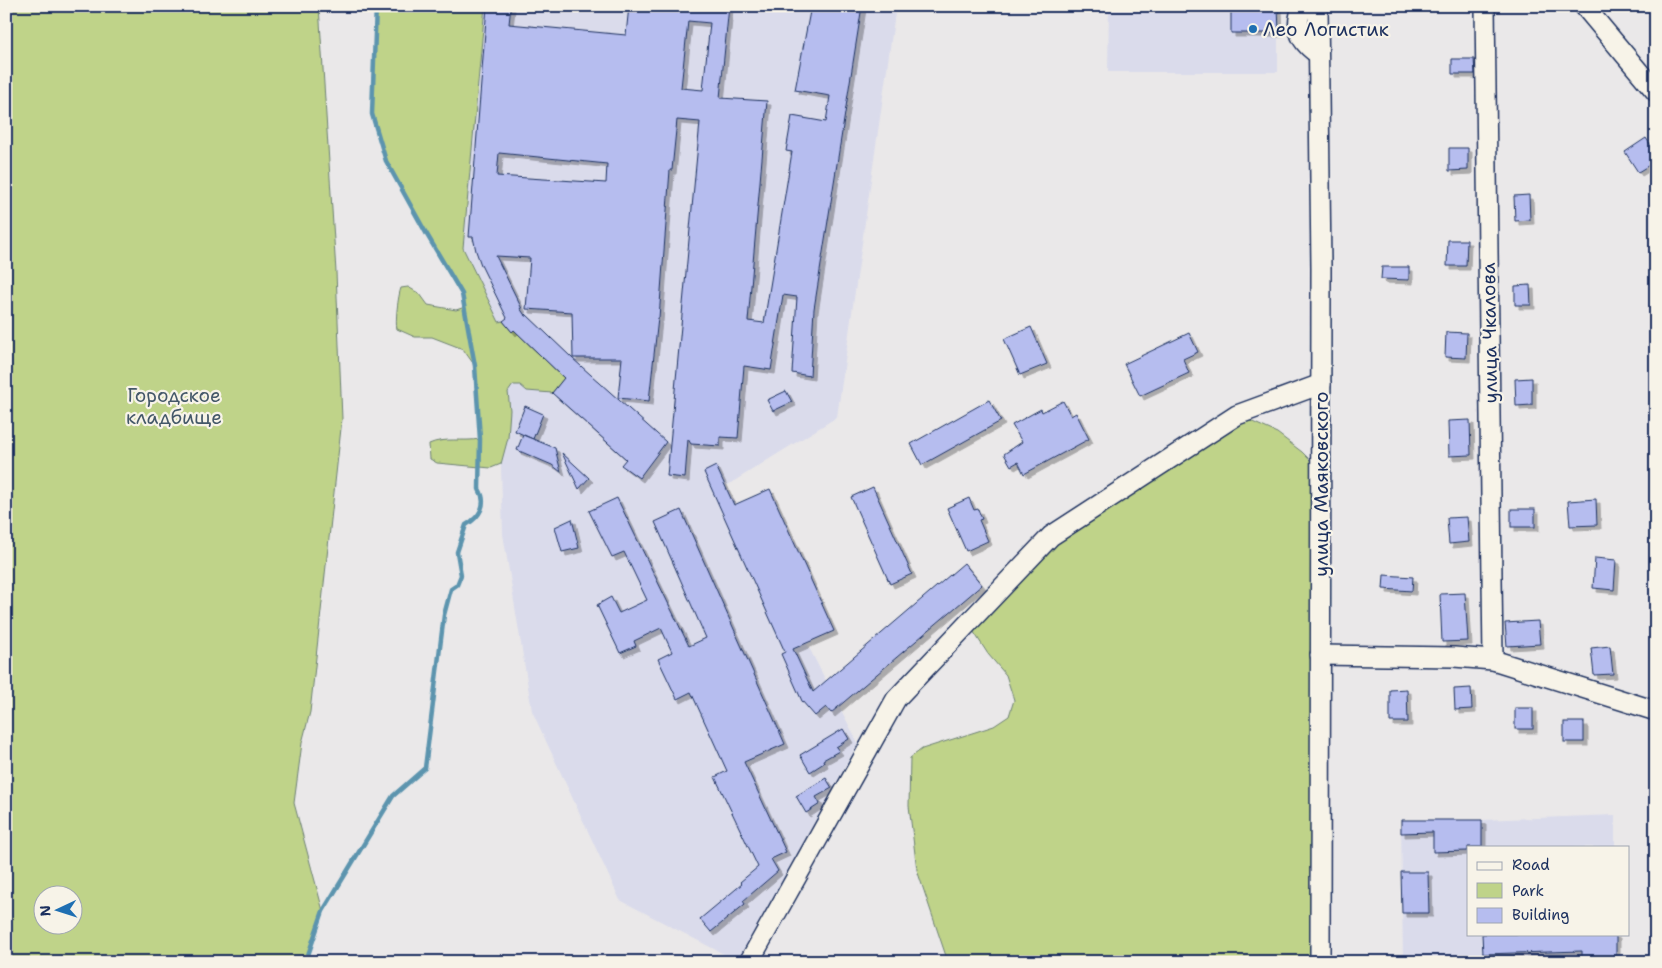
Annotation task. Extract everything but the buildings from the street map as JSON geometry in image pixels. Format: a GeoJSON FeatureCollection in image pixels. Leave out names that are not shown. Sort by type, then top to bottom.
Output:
{"type":"FeatureCollection","features":[{"type":"Feature","properties":{"kind":"street"},"geometry":{"type":"LineString","coordinates":[[1303,6],[1299,24],[1301,39],[1318,54]]}},
{"type":"Feature","properties":{"kind":"street","name":"улица Маяковского"},"geometry":{"type":"LineString","coordinates":[[1318,6],[1321,268],[1320,962]]}},
{"type":"Feature","properties":{"kind":"street","name":"улица Чкалова"},"geometry":{"type":"LineString","coordinates":[[1485,6],[1493,660]]}},
{"type":"Feature","properties":{"kind":"street"},"geometry":{"type":"LineString","coordinates":[[1584,6],[1656,92]]}},
{"type":"Feature","properties":{"kind":"street"},"geometry":{"type":"LineString","coordinates":[[749,962],[896,699],[1051,536],[1237,415],[1321,384]]}},
{"type":"Feature","properties":{"kind":"street"},"geometry":{"type":"LineString","coordinates":[[1320,655],[1454,656],[1493,660],[1656,711]]}},
{"type":"Feature","properties":{"kind":"shaded area"},"geometry":{"type":"Polygon","coordinates":[[[485,6],[896,6],[837,417],[726,486],[858,743],[737,961],[620,900],[532,711],[503,534],[497,333],[463,248],[485,6]]]}},
{"type":"Feature","properties":{"kind":"shaded area"},"geometry":{"type":"Polygon","coordinates":[[[1109,6],[1278,6],[1278,72],[1108,72],[1109,6]]]}},
{"type":"Feature","properties":{"kind":"shaded area"},"geometry":{"type":"Polygon","coordinates":[[[1615,815],[1615,846],[1467,846],[1467,936],[1616,936],[1616,962],[1403,962],[1401,820],[1482,820],[1615,815]]]}},
{"type":"Feature","properties":{"kind":"green space","name":"Городское кладбище"},"geometry":{"type":"Polygon","coordinates":[[[6,6],[319,6],[336,272],[342,419],[310,712],[302,743],[294,803],[323,911],[307,962],[6,962],[6,6]]]}},
{"type":"Feature","properties":{"kind":"green space"},"geometry":{"type":"Polygon","coordinates":[[[376,6],[485,6],[463,248],[499,322],[503,321],[512,332],[514,330],[564,378],[552,393],[527,391],[520,385],[513,385],[508,392],[510,410],[508,438],[501,464],[491,468],[437,463],[430,459],[429,444],[447,440],[480,439],[475,366],[463,349],[432,337],[415,337],[397,329],[397,309],[401,288],[408,287],[420,294],[428,305],[456,310],[465,307],[462,294],[386,161],[372,114],[376,6]]]}},
{"type":"Feature","properties":{"kind":"green space"},"geometry":{"type":"Polygon","coordinates":[[[1237,415],[1277,433],[1302,452],[1320,470],[1320,956],[1293,960],[1266,958],[1255,962],[948,962],[917,870],[909,806],[910,758],[922,749],[994,726],[1009,716],[1014,700],[1006,675],[988,654],[968,623],[1051,536],[1237,415]]]}},
{"type":"Feature","properties":{"kind":"waterway"},"geometry":{"type":"LineString","coordinates":[[307,962],[323,911],[393,796],[425,768],[444,615],[451,589],[457,585],[461,575],[457,552],[466,525],[479,514],[483,505],[479,489],[480,439],[475,366],[462,294],[386,161],[372,114],[376,6]]}},
{"type":"Feature","properties":{"kind":"place","name":"Лео Логистик"},"geometry":{"type":"Point","coordinates":[1253,29]}}]}
